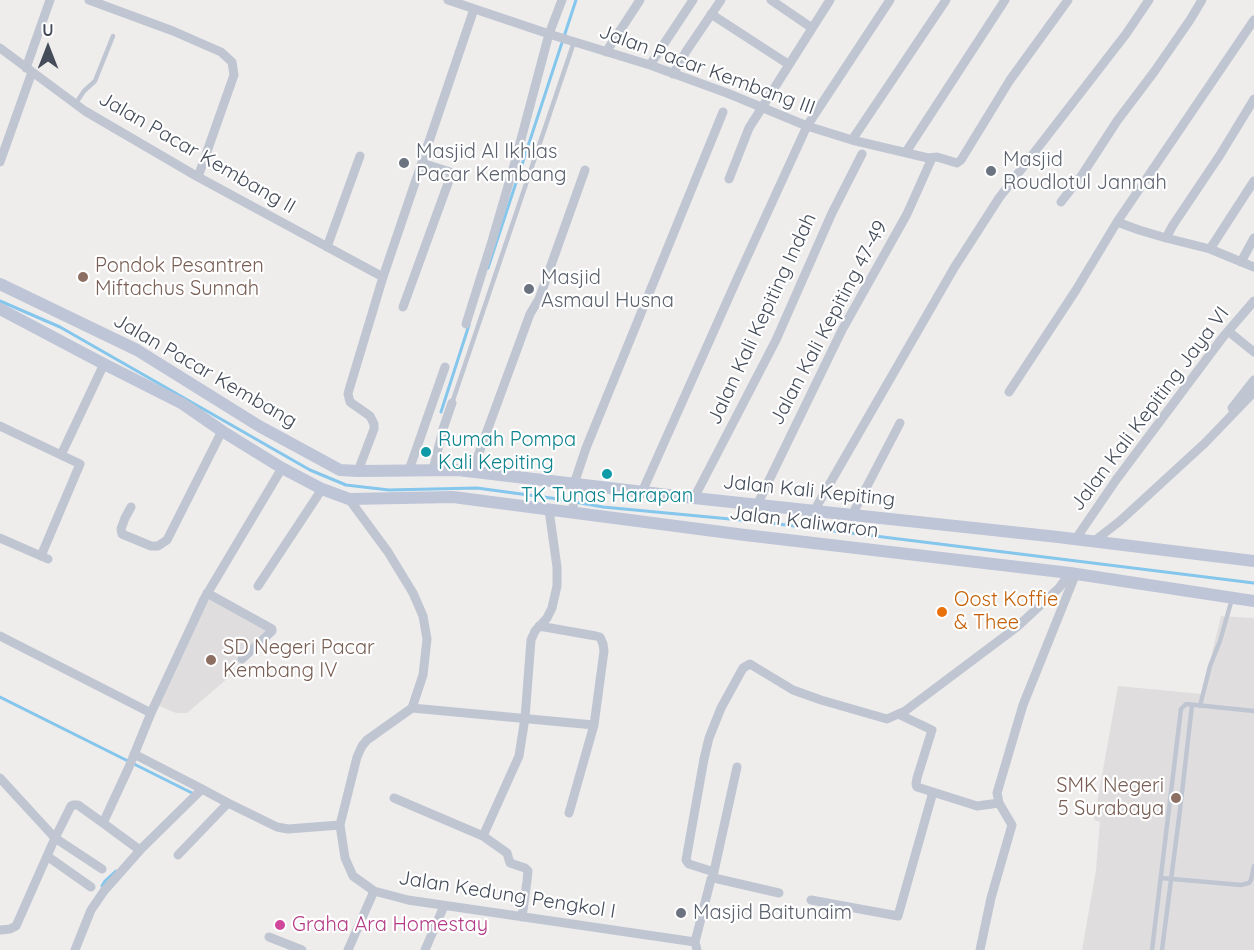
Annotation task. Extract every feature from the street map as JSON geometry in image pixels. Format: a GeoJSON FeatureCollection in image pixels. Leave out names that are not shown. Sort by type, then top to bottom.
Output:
{"type":"FeatureCollection","features":[{"type":"Feature","properties":{"kind":"main road","name":"Jalan Pacar Kembang"},"geometry":{"type":"LineString","coordinates":[[0,284],[137,350],[259,426],[334,467],[347,471],[358,471]]}},
{"type":"Feature","properties":{"kind":"main road"},"geometry":{"type":"LineString","coordinates":[[0,309],[183,404],[282,468],[322,489],[349,499]]}},
{"type":"Feature","properties":{"kind":"main road","name":"Jalan Kali Kepiting"},"geometry":{"type":"LineString","coordinates":[[358,471],[472,472],[1254,561]]}},
{"type":"Feature","properties":{"kind":"main road","name":"Jalan Kaliwaron"},"geometry":{"type":"LineString","coordinates":[[349,499],[453,497],[549,510],[573,509],[745,535],[1073,573],[1254,601]]}},
{"type":"Feature","properties":{"kind":"street"},"geometry":{"type":"LineString","coordinates":[[0,162],[50,0]]}},
{"type":"Feature","properties":{"kind":"street"},"geometry":{"type":"LineString","coordinates":[[89,0],[173,31],[221,52],[232,62],[234,75],[198,177]]}},
{"type":"Feature","properties":{"kind":"street","name":"Jalan Pacar Kembang III"},"geometry":{"type":"LineString","coordinates":[[448,0],[650,65],[761,106],[807,126],[852,140],[957,163],[1010,80],[1068,0]]}},
{"type":"Feature","properties":{"kind":"street"},"geometry":{"type":"LineString","coordinates":[[466,324],[506,195],[561,0]]}},
{"type":"Feature","properties":{"kind":"street"},"geometry":{"type":"LineString","coordinates":[[606,52],[640,0]]}},
{"type":"Feature","properties":{"kind":"street"},"geometry":{"type":"LineString","coordinates":[[650,65],[693,0]]}},
{"type":"Feature","properties":{"kind":"street"},"geometry":{"type":"LineString","coordinates":[[673,74],[721,0]]}},
{"type":"Feature","properties":{"kind":"street"},"geometry":{"type":"LineString","coordinates":[[771,0],[812,28]]}},
{"type":"Feature","properties":{"kind":"street"},"geometry":{"type":"LineString","coordinates":[[729,179],[749,128],[761,106],[830,0]]}},
{"type":"Feature","properties":{"kind":"street"},"geometry":{"type":"LineString","coordinates":[[642,492],[807,126],[890,0]]}},
{"type":"Feature","properties":{"kind":"street"},"geometry":{"type":"LineString","coordinates":[[852,140],[946,0]]}},
{"type":"Feature","properties":{"kind":"street"},"geometry":{"type":"LineString","coordinates":[[906,152],[1005,0]]}},
{"type":"Feature","properties":{"kind":"street"},"geometry":{"type":"LineString","coordinates":[[814,511],[954,268],[999,198],[1126,34],[1149,0]]}},
{"type":"Feature","properties":{"kind":"street"},"geometry":{"type":"LineString","coordinates":[[1061,202],[1160,64],[1202,0]]}},
{"type":"Feature","properties":{"kind":"street"},"geometry":{"type":"LineString","coordinates":[[358,471],[374,424],[370,416],[351,402],[348,394],[383,278],[474,9]]}},
{"type":"Feature","properties":{"kind":"street"},"geometry":{"type":"LineString","coordinates":[[711,14],[788,64]]}},
{"type":"Feature","properties":{"kind":"street"},"geometry":{"type":"LineString","coordinates":[[1009,392],[1118,222],[1254,20]]}},
{"type":"Feature","properties":{"kind":"street","name":"Jalan Pacar Kembang II"},"geometry":{"type":"LineString","coordinates":[[0,48],[75,104],[198,177],[383,278]]}},
{"type":"Feature","properties":{"kind":"street"},"geometry":{"type":"LineString","coordinates":[[1166,238],[1254,99]]}},
{"type":"Feature","properties":{"kind":"street"},"geometry":{"type":"LineString","coordinates":[[573,509],[574,485],[586,448],[723,112]]}},
{"type":"Feature","properties":{"kind":"street","name":"Jalan Kali Kepiting Indah"},"geometry":{"type":"LineString","coordinates":[[694,498],[776,340],[831,213],[862,154]]}},
{"type":"Feature","properties":{"kind":"street"},"geometry":{"type":"LineString","coordinates":[[327,247],[360,156]]}},
{"type":"Feature","properties":{"kind":"street","name":"Jalan Kali Kepiting 47-49"},"geometry":{"type":"LineString","coordinates":[[757,505],[842,330],[907,214],[932,158]]}},
{"type":"Feature","properties":{"kind":"street"},"geometry":{"type":"LineString","coordinates":[[403,307],[451,175],[450,172],[422,163]]}},
{"type":"Feature","properties":{"kind":"street"},"geometry":{"type":"LineString","coordinates":[[472,472],[530,314],[539,299],[585,170]]}},
{"type":"Feature","properties":{"kind":"street"},"geometry":{"type":"LineString","coordinates":[[1210,249],[1254,181]]}},
{"type":"Feature","properties":{"kind":"street"},"geometry":{"type":"LineString","coordinates":[[1118,222],[1138,230],[1210,249],[1254,267]]}},
{"type":"Feature","properties":{"kind":"street"},"geometry":{"type":"LineString","coordinates":[[1241,262],[1254,238]]}},
{"type":"Feature","properties":{"kind":"street","name":"Jalan Kali Kepiting Jaya VI"},"geometry":{"type":"LineString","coordinates":[[1075,540],[1116,480],[1228,331],[1254,301]]}},
{"type":"Feature","properties":{"kind":"street"},"geometry":{"type":"LineString","coordinates":[[1228,331],[1254,352]]}},
{"type":"Feature","properties":{"kind":"street"},"geometry":{"type":"LineString","coordinates":[[61,455],[104,364]]}},
{"type":"Feature","properties":{"kind":"street"},"geometry":{"type":"LineString","coordinates":[[409,470],[445,367]]}},
{"type":"Feature","properties":{"kind":"street"},"geometry":{"type":"LineString","coordinates":[[1214,427],[1254,380]]}},
{"type":"Feature","properties":{"kind":"street"},"geometry":{"type":"LineString","coordinates":[[1093,542],[1120,521],[1205,443],[1254,392]]}},
{"type":"Feature","properties":{"kind":"street"},"geometry":{"type":"LineString","coordinates":[[433,470],[442,429],[452,404]]}},
{"type":"Feature","properties":{"kind":"street"},"geometry":{"type":"LineString","coordinates":[[852,515],[900,423]]}},
{"type":"Feature","properties":{"kind":"street"},"geometry":{"type":"LineString","coordinates":[[0,426],[80,464],[45,557],[0,538]]}},
{"type":"Feature","properties":{"kind":"street"},"geometry":{"type":"LineString","coordinates":[[131,507],[121,530],[124,536],[151,546],[158,546],[167,540],[222,431]]}},
{"type":"Feature","properties":{"kind":"street"},"geometry":{"type":"LineString","coordinates":[[103,823],[207,593],[282,468]]}},
{"type":"Feature","properties":{"kind":"street"},"geometry":{"type":"LineString","coordinates":[[258,586],[322,489]]}},
{"type":"Feature","properties":{"kind":"street"},"geometry":{"type":"LineString","coordinates":[[349,499],[388,552],[413,593],[423,616],[427,639],[423,675],[412,708],[594,725]]}},
{"type":"Feature","properties":{"kind":"street"},"geometry":{"type":"LineString","coordinates":[[483,836],[519,756],[525,718],[531,640],[552,609],[557,586],[557,567],[549,510]]}},
{"type":"Feature","properties":{"kind":"street"},"geometry":{"type":"LineString","coordinates":[[779,893],[714,875],[689,864],[686,860],[709,738],[721,708],[743,668],[750,664],[793,690],[887,719],[902,712],[1017,627],[1073,573]]}},
{"type":"Feature","properties":{"kind":"street"},"geometry":{"type":"LineString","coordinates":[[980,950],[991,898],[1012,825],[996,793],[1023,705],[1073,573]]}},
{"type":"Feature","properties":{"kind":"street"},"geometry":{"type":"LineString","coordinates":[[207,593],[272,629],[242,659]]}},
{"type":"Feature","properties":{"kind":"street"},"geometry":{"type":"LineString","coordinates":[[539,626],[596,636],[602,640],[604,651],[594,725],[569,813]]}},
{"type":"Feature","properties":{"kind":"street"},"geometry":{"type":"LineString","coordinates":[[0,636],[151,713]]}},
{"type":"Feature","properties":{"kind":"street","name":"Jalan Kedung Pengkol I"},"geometry":{"type":"LineString","coordinates":[[412,708],[375,733],[362,746],[357,757],[340,825],[345,858],[353,876],[374,891],[408,900],[696,946]]}},
{"type":"Feature","properties":{"kind":"street"},"geometry":{"type":"LineString","coordinates":[[902,712],[932,730],[917,787],[977,807],[999,803]]}},
{"type":"Feature","properties":{"kind":"street"},"geometry":{"type":"LineString","coordinates":[[133,756],[269,824],[284,829],[340,825]]}},
{"type":"Feature","properties":{"kind":"street"},"geometry":{"type":"LineString","coordinates":[[696,946],[737,766]]}},
{"type":"Feature","properties":{"kind":"street"},"geometry":{"type":"LineString","coordinates":[[0,778],[55,838],[102,869]]}},
{"type":"Feature","properties":{"kind":"street"},"geometry":{"type":"LineString","coordinates":[[75,950],[91,910],[104,891],[142,848],[202,789]]}},
{"type":"Feature","properties":{"kind":"street"},"geometry":{"type":"LineString","coordinates":[[811,900],[898,916],[933,792]]}},
{"type":"Feature","properties":{"kind":"street"},"geometry":{"type":"LineString","coordinates":[[394,798],[483,836],[507,853],[510,863],[525,868],[528,871],[522,917]]}},
{"type":"Feature","properties":{"kind":"street"},"geometry":{"type":"LineString","coordinates":[[178,855],[228,803]]}},
{"type":"Feature","properties":{"kind":"street"},"geometry":{"type":"LineString","coordinates":[[0,930],[16,926],[55,838],[73,804],[78,805],[137,848]]}},
{"type":"Feature","properties":{"kind":"street"},"geometry":{"type":"LineString","coordinates":[[47,856],[91,887]]}},
{"type":"Feature","properties":{"kind":"street"},"geometry":{"type":"LineString","coordinates":[[348,950],[374,891]]}},
{"type":"Feature","properties":{"kind":"street"},"geometry":{"type":"LineString","coordinates":[[425,950],[444,906]]}},
{"type":"Feature","properties":{"kind":"street"},"geometry":{"type":"LineString","coordinates":[[269,937],[302,950]]}},
{"type":"Feature","properties":{"kind":"lane"},"geometry":{"type":"LineString","coordinates":[[75,104],[95,81],[113,36]]}},
{"type":"Feature","properties":{"kind":"lane"},"geometry":{"type":"LineString","coordinates":[[452,404],[574,42]]}},
{"type":"Feature","properties":{"kind":"lane"},"geometry":{"type":"LineString","coordinates":[[1200,706],[1232,598]]}},
{"type":"Feature","properties":{"kind":"lane"},"geometry":{"type":"LineString","coordinates":[[1152,950],[1181,709],[1186,704],[1254,711]]}},
{"type":"Feature","properties":{"kind":"lane"},"geometry":{"type":"LineString","coordinates":[[1162,950],[1192,705]]}},
{"type":"Feature","properties":{"kind":"lane"},"geometry":{"type":"LineString","coordinates":[[1170,808],[1180,810]]}},
{"type":"Feature","properties":{"kind":"lane"},"geometry":{"type":"LineString","coordinates":[[1161,878],[1241,885],[1249,883],[1254,866]]}},
{"type":"Feature","properties":{"kind":"lane"},"geometry":{"type":"LineString","coordinates":[[1156,914],[1166,915]]}},
{"type":"Feature","properties":{"kind":"shaded area","name":"SD Negeri Pacar Kembang IV"},"geometry":{"type":"Polygon","coordinates":[[[208,595],[276,632],[187,713],[176,713],[157,705],[208,595]]]}},
{"type":"Feature","properties":{"kind":"shaded area","name":"SMK Negeri 5 Surabaya"},"geometry":{"type":"Polygon","coordinates":[[[1221,616],[1254,618],[1254,950],[1082,950],[1096,870],[1100,822],[1094,820],[1118,686],[1202,694],[1221,616]]]}},
{"type":"Feature","properties":{"kind":"waterway"},"geometry":{"type":"LineString","coordinates":[[488,268],[576,0]]}},
{"type":"Feature","properties":{"kind":"waterway"},"geometry":{"type":"LineString","coordinates":[[0,301],[60,327],[310,470],[346,485],[389,490],[477,488],[603,507],[762,522],[1254,583]]}},
{"type":"Feature","properties":{"kind":"waterway"},"geometry":{"type":"LineString","coordinates":[[441,412],[469,325]]}},
{"type":"Feature","properties":{"kind":"waterway"},"geometry":{"type":"LineString","coordinates":[[0,697],[194,794]]}},
{"type":"Feature","properties":{"kind":"waterway"},"geometry":{"type":"LineString","coordinates":[[102,886],[116,871]]}},
{"type":"Feature","properties":{"kind":"place","name":"Masjid Al Ikhlas Pacar Kembang"},"geometry":{"type":"Point","coordinates":[404,163]}},
{"type":"Feature","properties":{"kind":"place","name":"Masjid Roudlotul Jannah"},"geometry":{"type":"Point","coordinates":[991,171]}},
{"type":"Feature","properties":{"kind":"place","name":"Pondok Pesantren Miftachus Sunnah"},"geometry":{"type":"Point","coordinates":[83,277]}},
{"type":"Feature","properties":{"kind":"place","name":"Masjid Asmaul Husna"},"geometry":{"type":"Point","coordinates":[529,289]}},
{"type":"Feature","properties":{"kind":"place","name":"Rumah Pompa Kali Kepiting"},"geometry":{"type":"Point","coordinates":[426,452]}},
{"type":"Feature","properties":{"kind":"place","name":"TK Tunas Harapan"},"geometry":{"type":"Point","coordinates":[607,474]}},
{"type":"Feature","properties":{"kind":"place","name":"Oost Koffie & Thee"},"geometry":{"type":"Point","coordinates":[942,612]}},
{"type":"Feature","properties":{"kind":"place","name":"SD Negeri Pacar Kembang IV"},"geometry":{"type":"Point","coordinates":[211,660]}},
{"type":"Feature","properties":{"kind":"place","name":"SMK Negeri 5 Surabaya"},"geometry":{"type":"Point","coordinates":[1176,798]}},
{"type":"Feature","properties":{"kind":"place","name":"Masjid Baitunaim"},"geometry":{"type":"Point","coordinates":[681,913]}},
{"type":"Feature","properties":{"kind":"place","name":"Graha Ara Homestay"},"geometry":{"type":"Point","coordinates":[280,925]}}]}
